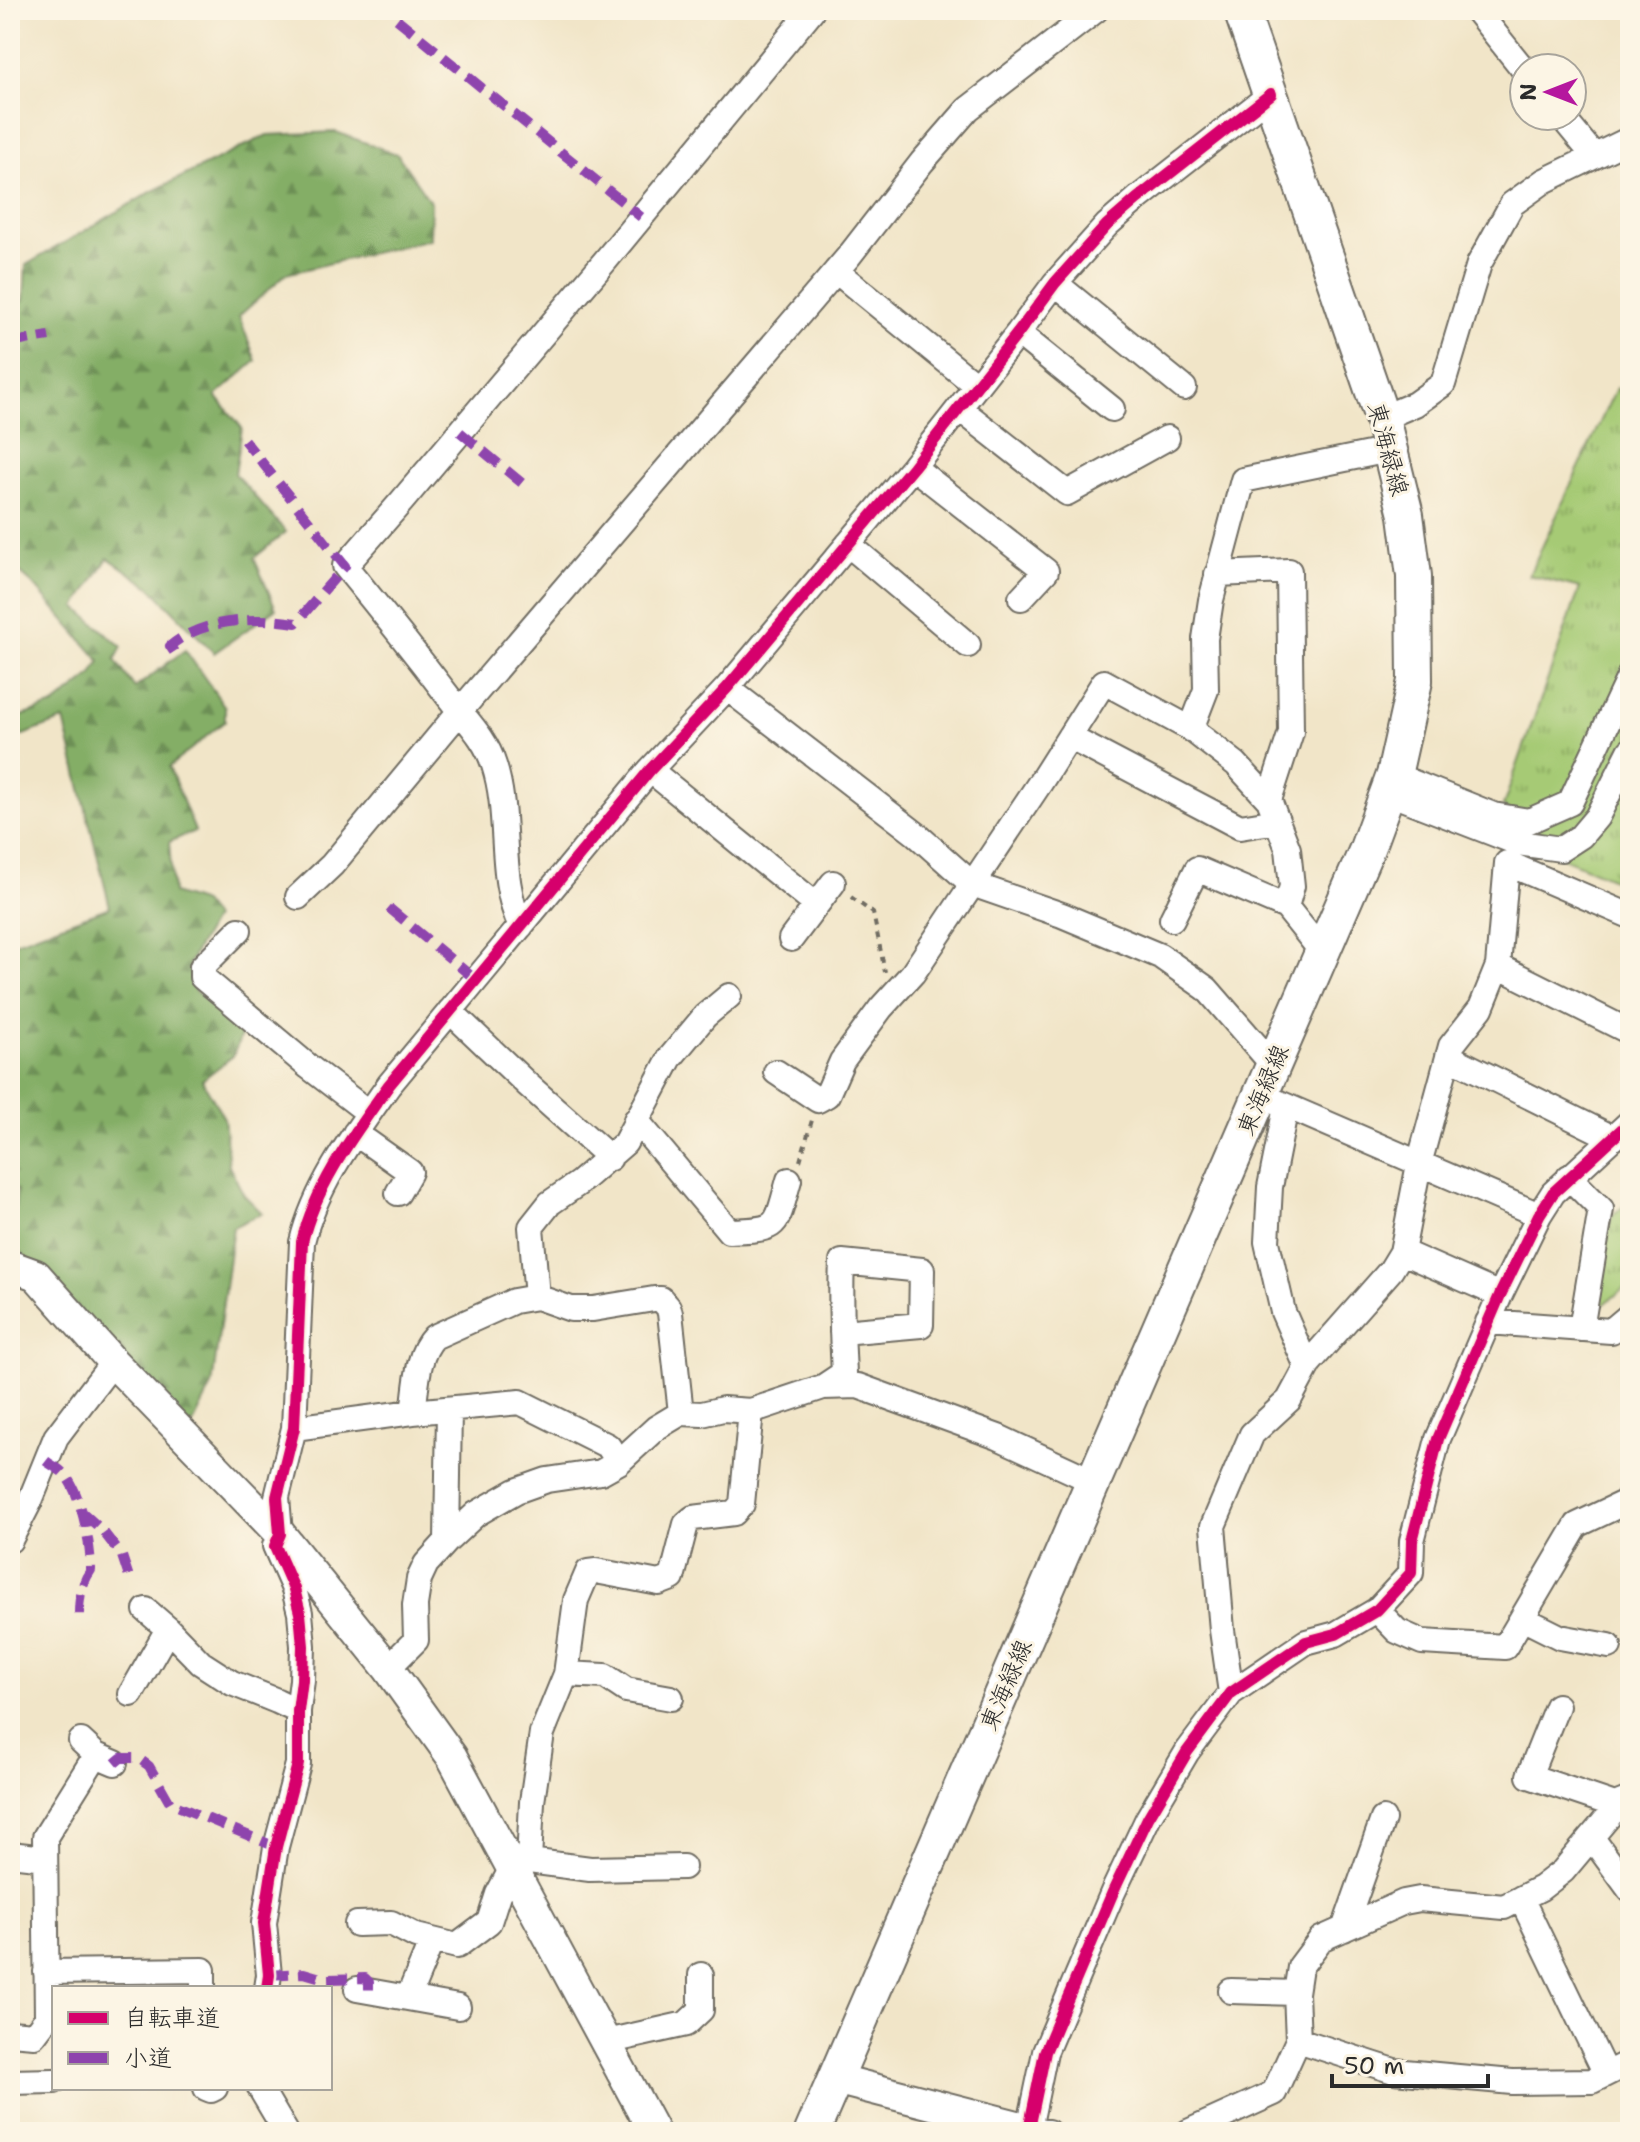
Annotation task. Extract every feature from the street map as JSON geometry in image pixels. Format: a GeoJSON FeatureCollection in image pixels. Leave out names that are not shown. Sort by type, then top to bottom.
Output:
{"type":"FeatureCollection","features":[{"type":"Feature","properties":{"kind":"main road","name":"東海緑線"},"geometry":{"type":"LineString","coordinates":[[812,2132],[1093,1481],[1273,1089],[1322,952],[1392,784],[1415,681],[1414,576],[1406,515],[1385,434],[1241,10]]}},
{"type":"Feature","properties":{"kind":"street"},"geometry":{"type":"LineString","coordinates":[[521,926],[511,899],[501,791],[494,762],[481,737],[345,566],[605,261],[812,10]]}},
{"type":"Feature","properties":{"kind":"street"},"geometry":{"type":"LineString","coordinates":[[298,897],[332,865],[836,271],[968,109],[1096,10]]}},
{"type":"Feature","properties":{"kind":"street"},"geometry":{"type":"LineString","coordinates":[[1476,10],[1510,52]]}},
{"type":"Feature","properties":{"kind":"street"},"geometry":{"type":"LineString","coordinates":[[267,1986],[264,1923],[276,1847],[298,1764],[303,1646],[294,1589],[275,1546],[280,1534],[277,1497],[294,1428],[302,1242],[308,1219],[328,1179],[389,1085],[650,770],[727,688],[913,467],[1055,283],[1107,225],[1271,94]]}},
{"type":"Feature","properties":{"kind":"street"},"geometry":{"type":"LineString","coordinates":[[1574,132],[1594,156]]}},
{"type":"Feature","properties":{"kind":"street"},"geometry":{"type":"LineString","coordinates":[[1191,729],[1206,690],[1205,639],[1217,574],[1243,480],[1385,434],[1415,404],[1443,384],[1479,264],[1512,204],[1544,181],[1630,139]]}},
{"type":"Feature","properties":{"kind":"street"},"geometry":{"type":"LineString","coordinates":[[836,271],[977,386]]}},
{"type":"Feature","properties":{"kind":"street"},"geometry":{"type":"LineString","coordinates":[[1055,283],[1184,388]]}},
{"type":"Feature","properties":{"kind":"street"},"geometry":{"type":"LineString","coordinates":[[1018,333],[1112,409]]}},
{"type":"Feature","properties":{"kind":"street"},"geometry":{"type":"LineString","coordinates":[[960,409],[1067,493],[1167,438]]}},
{"type":"Feature","properties":{"kind":"street"},"geometry":{"type":"LineString","coordinates":[[913,467],[1046,571],[1021,598]]}},
{"type":"Feature","properties":{"kind":"street"},"geometry":{"type":"LineString","coordinates":[[848,544],[968,645]]}},
{"type":"Feature","properties":{"kind":"street"},"geometry":{"type":"LineString","coordinates":[[1217,574],[1289,571],[1291,732],[1273,811]]}},
{"type":"Feature","properties":{"kind":"street"},"geometry":{"type":"LineString","coordinates":[[1392,784],[1493,815],[1529,821],[1570,803],[1630,675]]}},
{"type":"Feature","properties":{"kind":"street"},"geometry":{"type":"LineString","coordinates":[[776,1072],[818,1100],[827,1095],[842,1061],[913,973],[1104,682],[1191,729],[1236,764],[1273,811],[1288,849],[1292,886],[1286,907]]}},
{"type":"Feature","properties":{"kind":"street"},"geometry":{"type":"LineString","coordinates":[[727,688],[916,834],[972,884],[1062,915],[1160,956],[1207,989],[1273,1089],[1419,1164],[1539,1215]]}},
{"type":"Feature","properties":{"kind":"street"},"geometry":{"type":"LineString","coordinates":[[1069,737],[1240,827],[1273,811]]}},
{"type":"Feature","properties":{"kind":"street"},"geometry":{"type":"LineString","coordinates":[[1392,784],[1518,843],[1561,849],[1581,836],[1597,817],[1630,751]]}},
{"type":"Feature","properties":{"kind":"street"},"geometry":{"type":"LineString","coordinates":[[650,770],[815,904]]}},
{"type":"Feature","properties":{"kind":"street"},"geometry":{"type":"LineString","coordinates":[[1231,1693],[1213,1526],[1252,1434],[1289,1400],[1307,1367],[1391,1270],[1402,1252],[1419,1164],[1451,1046],[1481,1008],[1498,966],[1507,863],[1630,916]]}},
{"type":"Feature","properties":{"kind":"street"},"geometry":{"type":"LineString","coordinates":[[1172,919],[1197,869],[1286,907],[1322,952]]}},
{"type":"Feature","properties":{"kind":"street"},"geometry":{"type":"LineString","coordinates":[[791,939],[833,883]]}},
{"type":"Feature","properties":{"kind":"street"},"geometry":{"type":"LineString","coordinates":[[239,930],[202,967],[202,977],[309,1067],[410,1172],[398,1193]]}},
{"type":"Feature","properties":{"kind":"street"},"geometry":{"type":"LineString","coordinates":[[1498,966],[1630,1032]]}},
{"type":"Feature","properties":{"kind":"street"},"geometry":{"type":"LineString","coordinates":[[537,1297],[531,1227],[550,1203],[579,1183],[625,1143],[670,1058],[705,1016],[729,996]]}},
{"type":"Feature","properties":{"kind":"street"},"geometry":{"type":"LineString","coordinates":[[450,1011],[610,1158]]}},
{"type":"Feature","properties":{"kind":"street"},"geometry":{"type":"LineString","coordinates":[[835,2079],[1035,2131],[1045,2052],[1148,1818],[1187,1752],[1231,1693],[1306,1642],[1336,1634],[1377,1610],[1411,1573],[1412,1541],[1438,1439],[1500,1295],[1553,1193],[1621,1130],[1448,1056]]}},
{"type":"Feature","properties":{"kind":"street"},"geometry":{"type":"LineString","coordinates":[[1273,1089],[1267,1242],[1283,1312],[1307,1367]]}},
{"type":"Feature","properties":{"kind":"street"},"geometry":{"type":"LineString","coordinates":[[636,1120],[729,1231],[765,1229],[778,1220],[789,1180]]}},
{"type":"Feature","properties":{"kind":"street"},"geometry":{"type":"LineString","coordinates":[[1569,1177],[1601,1209],[1581,1329]]}},
{"type":"Feature","properties":{"kind":"street"},"geometry":{"type":"LineString","coordinates":[[1402,1252],[1500,1295]]}},
{"type":"Feature","properties":{"kind":"street"},"geometry":{"type":"LineString","coordinates":[[10,1267],[36,1275],[113,1362],[280,1534],[388,1668],[452,1757],[520,1864],[606,2042],[654,2132]]}},
{"type":"Feature","properties":{"kind":"street"},"geometry":{"type":"LineString","coordinates":[[413,1412],[421,1360],[426,1346],[434,1337],[514,1301],[537,1297],[571,1309],[593,1309],[661,1299],[670,1313],[681,1413]]}},
{"type":"Feature","properties":{"kind":"street"},"geometry":{"type":"LineString","coordinates":[[1488,1322],[1611,1331],[1630,1315]]}},
{"type":"Feature","properties":{"kind":"street"},"geometry":{"type":"LineString","coordinates":[[388,1668],[416,1640],[415,1605],[419,1579],[426,1564],[476,1514],[516,1491],[547,1480],[601,1472],[619,1462],[656,1428],[681,1413],[702,1414],[723,1409],[751,1411],[823,1387],[844,1373],[842,1332]]}},
{"type":"Feature","properties":{"kind":"street"},"geometry":{"type":"LineString","coordinates":[[10,1540],[56,1437],[113,1362]]}},
{"type":"Feature","properties":{"kind":"street"},"geometry":{"type":"LineString","coordinates":[[823,1387],[858,1386],[998,1437],[1093,1481]]}},
{"type":"Feature","properties":{"kind":"street"},"geometry":{"type":"LineString","coordinates":[[294,1428],[520,1402],[608,1446],[619,1462]]}},
{"type":"Feature","properties":{"kind":"street"},"geometry":{"type":"LineString","coordinates":[[447,1541],[449,1409]]}},
{"type":"Feature","properties":{"kind":"street"},"geometry":{"type":"LineString","coordinates":[[357,1924],[391,1923],[416,1936],[457,1946],[489,1922],[498,1894],[520,1864],[542,1733],[566,1674],[576,1600],[588,1572],[659,1583],[672,1578],[686,1524],[693,1518],[734,1513],[742,1504],[751,1411]]}},
{"type":"Feature","properties":{"kind":"street"},"geometry":{"type":"LineString","coordinates":[[1377,1610],[1397,1631],[1422,1642],[1505,1647],[1577,1525],[1630,1500]]}},
{"type":"Feature","properties":{"kind":"street"},"geometry":{"type":"LineString","coordinates":[[146,1610],[201,1663],[232,1683],[298,1711]]}},
{"type":"Feature","properties":{"kind":"street"},"geometry":{"type":"LineString","coordinates":[[1522,1618],[1560,1637],[1609,1646]]}},
{"type":"Feature","properties":{"kind":"street"},"geometry":{"type":"LineString","coordinates":[[131,1694],[168,1629]]}},
{"type":"Feature","properties":{"kind":"street"},"geometry":{"type":"LineString","coordinates":[[566,1674],[605,1676],[626,1690],[671,1698]]}},
{"type":"Feature","properties":{"kind":"street"},"geometry":{"type":"LineString","coordinates":[[1188,2132],[1274,2093],[1298,2040],[1296,1993],[1300,1967],[1321,1939],[1404,1902],[1420,1899],[1504,1907],[1541,1888],[1563,1871],[1624,1802],[1529,1776],[1557,1706]]}},
{"type":"Feature","properties":{"kind":"street"},"geometry":{"type":"LineString","coordinates":[[10,2033],[34,2035],[47,2018],[45,1837],[98,1753]]}},
{"type":"Feature","properties":{"kind":"street"},"geometry":{"type":"LineString","coordinates":[[1344,1929],[1383,1819]]}},
{"type":"Feature","properties":{"kind":"street"},"geometry":{"type":"LineString","coordinates":[[1592,1838],[1630,1890]]}},
{"type":"Feature","properties":{"kind":"street"},"geometry":{"type":"LineString","coordinates":[[10,1854],[45,1858]]}},
{"type":"Feature","properties":{"kind":"street"},"geometry":{"type":"LineString","coordinates":[[520,1864],[590,1869],[683,1867]]}},
{"type":"Feature","properties":{"kind":"street"},"geometry":{"type":"LineString","coordinates":[[1521,1898],[1606,2074]]}},
{"type":"Feature","properties":{"kind":"street"},"geometry":{"type":"LineString","coordinates":[[408,1998],[432,1940]]}},
{"type":"Feature","properties":{"kind":"street"},"geometry":{"type":"LineString","coordinates":[[46,1972],[203,1970],[203,1986]]}},
{"type":"Feature","properties":{"kind":"street"},"geometry":{"type":"LineString","coordinates":[[606,2042],[686,2024],[701,2010],[701,1975]]}},
{"type":"Feature","properties":{"kind":"street"},"geometry":{"type":"LineString","coordinates":[[357,1989],[458,2007]]}},
{"type":"Feature","properties":{"kind":"street"},"geometry":{"type":"LineString","coordinates":[[1231,1991],[1296,1993]]}},
{"type":"Feature","properties":{"kind":"street"},"geometry":{"type":"LineString","coordinates":[[1298,2040],[1394,2071],[1512,2082],[1592,2081],[1630,2062]]}},
{"type":"Feature","properties":{"kind":"street"},"geometry":{"type":"LineString","coordinates":[[10,2082],[52,2081]]}},
{"type":"Feature","properties":{"kind":"street"},"geometry":{"type":"LineString","coordinates":[[261,2090],[286,2132]]}},
{"type":"Feature","properties":{"kind":"path"},"geometry":{"type":"LineString","coordinates":[[833,883],[873,913],[891,997]]}},
{"type":"Feature","properties":{"kind":"path"},"geometry":{"type":"LineString","coordinates":[[789,1180],[796,1173],[818,1100]]}},
{"type":"Feature","properties":{"kind":"green space"},"geometry":{"type":"Polygon","coordinates":[[[336,132],[397,154],[431,203],[430,239],[286,274],[239,316],[256,361],[216,396],[242,428],[235,474],[286,532],[254,558],[276,609],[214,653],[150,587],[108,558],[76,607],[122,647],[115,660],[135,688],[185,650],[225,707],[225,721],[169,767],[195,831],[169,842],[173,893],[203,903],[214,918],[189,963],[194,990],[244,1028],[233,1056],[202,1080],[224,1118],[229,1166],[244,1195],[262,1213],[233,1227],[212,1386],[191,1428],[11,1243],[17,1190],[10,1187],[10,944],[110,907],[64,720],[15,738],[10,736],[10,720],[54,705],[91,676],[100,661],[33,584],[10,564],[10,304],[24,300],[26,265],[153,191],[267,135],[336,132]]]}},
{"type":"Feature","properties":{"kind":"green space"},"geometry":{"type":"Polygon","coordinates":[[[1616,388],[1630,395],[1630,886],[1544,850],[1503,806],[1580,588],[1529,575],[1616,388]]]}},
{"type":"Feature","properties":{"kind":"green space"},"geometry":{"type":"Polygon","coordinates":[[[1630,1201],[1630,1284],[1602,1306],[1598,1296],[1611,1217],[1630,1201]]]}},
{"type":"Feature","properties":{"kind":"marked path"},"geometry":{"type":"LineString","coordinates":[[397,19],[641,217]]}},
{"type":"Feature","properties":{"kind":"marked path"},"geometry":{"type":"LineString","coordinates":[[10,340],[49,336]]}},
{"type":"Feature","properties":{"kind":"marked path"},"geometry":{"type":"LineString","coordinates":[[460,432],[529,489]]}},
{"type":"Feature","properties":{"kind":"marked path"},"geometry":{"type":"LineString","coordinates":[[174,652],[170,646],[183,637],[214,625],[247,620],[296,623],[345,566],[244,440]]}},
{"type":"Feature","properties":{"kind":"marked path"},"geometry":{"type":"LineString","coordinates":[[389,908],[476,980]]}},
{"type":"Feature","properties":{"kind":"marked path"},"geometry":{"type":"LineString","coordinates":[[46,1461],[69,1480],[80,1504],[87,1532],[91,1570],[81,1592],[79,1615]]}},
{"type":"Feature","properties":{"kind":"marked path"},"geometry":{"type":"LineString","coordinates":[[82,1512],[102,1530],[122,1556],[131,1583]]}},
{"type":"Feature","properties":{"kind":"marked path"},"geometry":{"type":"LineString","coordinates":[[115,1763],[121,1758],[138,1758],[149,1766],[170,1803],[276,1847]]}},
{"type":"Feature","properties":{"kind":"marked path"},"geometry":{"type":"LineString","coordinates":[[269,1975],[304,1973],[324,1979],[365,1978],[369,1982],[369,1991]]}},
{"type":"Feature","properties":{"kind":"cycle path"},"geometry":{"type":"LineString","coordinates":[[267,1986],[264,1923],[276,1847],[298,1764],[303,1646],[294,1589],[275,1546],[280,1534],[277,1497],[294,1428],[302,1242],[327,1179],[389,1085],[650,770],[727,688],[913,467],[1055,283],[1107,225],[1271,94]]}},
{"type":"Feature","properties":{"kind":"cycle path"},"geometry":{"type":"LineString","coordinates":[[1048,2132],[1029,2129],[1045,2052],[1148,1818],[1187,1752],[1231,1693],[1306,1642],[1336,1634],[1377,1610],[1411,1573],[1412,1541],[1438,1439],[1500,1295],[1553,1193],[1630,1122]]}}]}
